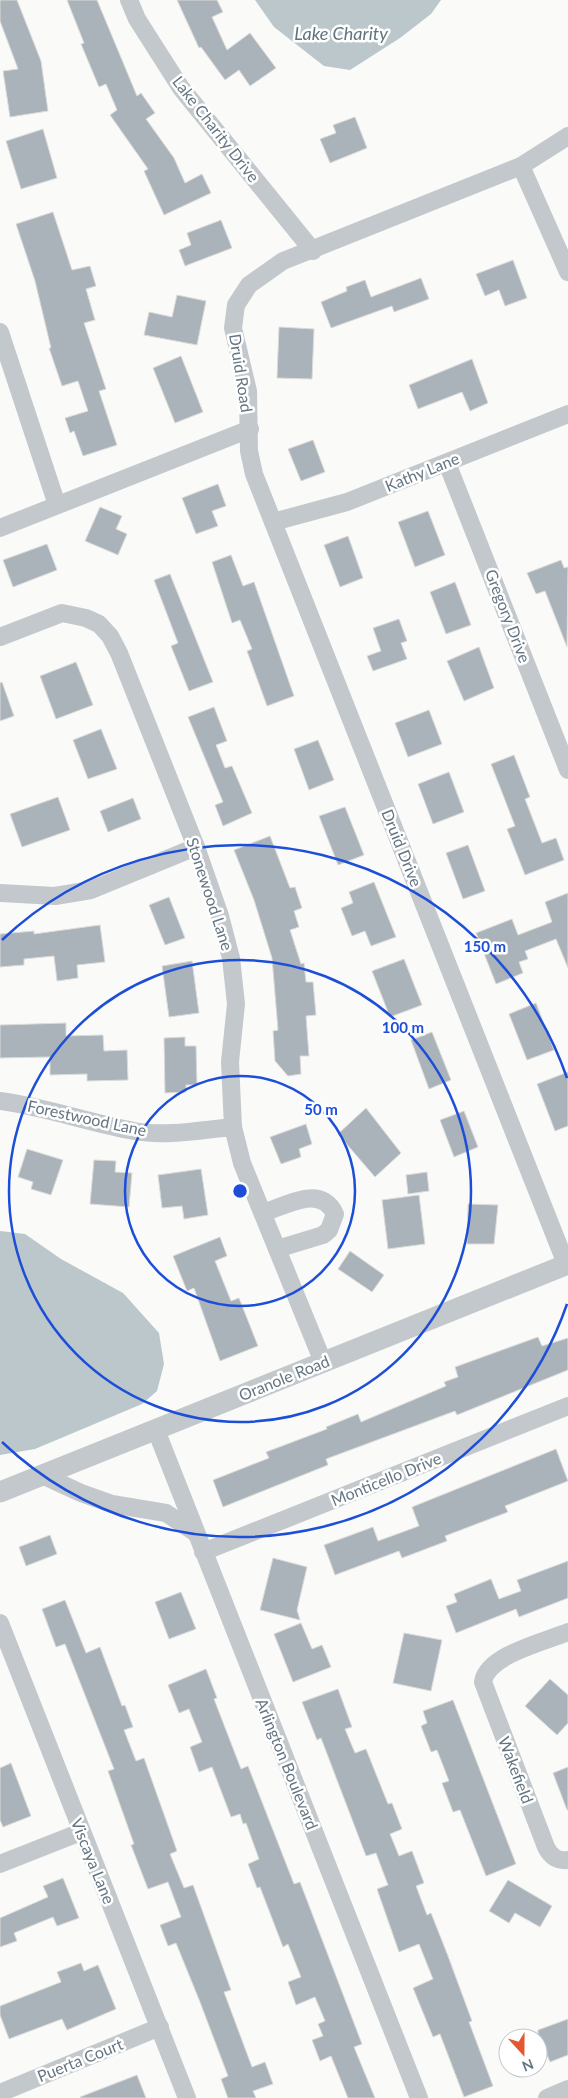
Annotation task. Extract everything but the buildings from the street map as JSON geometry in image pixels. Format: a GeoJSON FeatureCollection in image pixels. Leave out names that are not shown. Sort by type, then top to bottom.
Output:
{"type":"FeatureCollection","features":[{"type":"Feature","properties":{"kind":"street","name":"Lake Charity Drive"},"geometry":{"type":"LineString","coordinates":[[129,0],[137,19],[181,88],[312,251]]}},
{"type":"Feature","properties":{"kind":"street","name":"Druid Road"},"geometry":{"type":"LineString","coordinates":[[0,528],[250,429],[248,391],[234,328],[236,305],[249,285],[283,262],[521,166],[568,136]]}},
{"type":"Feature","properties":{"kind":"street"},"geometry":{"type":"LineString","coordinates":[[521,166],[568,272]]}},
{"type":"Feature","properties":{"kind":"street"},"geometry":{"type":"LineString","coordinates":[[0,332],[57,506]]}},
{"type":"Feature","properties":{"kind":"street","name":"Kathy Lane"},"geometry":{"type":"LineString","coordinates":[[273,522],[347,502],[568,414]]}},
{"type":"Feature","properties":{"kind":"street","name":"Druid Drive"},"geometry":{"type":"LineString","coordinates":[[250,429],[249,451],[254,474],[567,1264]]}},
{"type":"Feature","properties":{"kind":"street","name":"Gregory Drive"},"geometry":{"type":"LineString","coordinates":[[447,463],[568,770]]}},
{"type":"Feature","properties":{"kind":"street","name":"Stonewood Lane"},"geometry":{"type":"LineString","coordinates":[[0,637],[62,613],[86,618],[99,624],[110,636],[119,653],[210,883],[231,958],[236,1004],[230,1062],[233,1127],[242,1163],[323,1362]]}},
{"type":"Feature","properties":{"kind":"street"},"geometry":{"type":"LineString","coordinates":[[0,894],[55,896],[91,890],[196,847]]}},
{"type":"Feature","properties":{"kind":"street","name":"Forestwood Lane"},"geometry":{"type":"LineString","coordinates":[[0,1101],[34,1105],[136,1132],[173,1133],[233,1127]]}},
{"type":"Feature","properties":{"kind":"street"},"geometry":{"type":"LineString","coordinates":[[263,1213],[309,1198],[322,1198],[331,1205],[335,1214],[328,1230],[323,1234],[277,1249]]}},
{"type":"Feature","properties":{"kind":"street","name":"Oranole Road"},"geometry":{"type":"LineString","coordinates":[[0,1492],[567,1264]]}},
{"type":"Feature","properties":{"kind":"street","name":"Monticello Drive"},"geometry":{"type":"LineString","coordinates":[[203,1552],[568,1406]]}},
{"type":"Feature","properties":{"kind":"street","name":"Arlington Boulevard"},"geometry":{"type":"LineString","coordinates":[[156,1430],[419,2098]]}},
{"type":"Feature","properties":{"kind":"street"},"geometry":{"type":"LineString","coordinates":[[42,1476],[112,1504],[166,1513],[196,1533]]}},
{"type":"Feature","properties":{"kind":"street","name":"Wakefield"},"geometry":{"type":"LineString","coordinates":[[564,1860],[550,1854],[546,1847],[486,1695],[484,1682],[485,1674],[491,1666],[503,1658],[568,1632]]}},
{"type":"Feature","properties":{"kind":"street","name":"Viscaya Lane"},"geometry":{"type":"LineString","coordinates":[[2,1633],[187,2098]]}},
{"type":"Feature","properties":{"kind":"street"},"geometry":{"type":"LineString","coordinates":[[0,1864],[81,1832]]}},
{"type":"Feature","properties":{"kind":"street","name":"Puerta Court"},"geometry":{"type":"LineString","coordinates":[[0,2093],[160,2027]]}},
{"type":"Feature","properties":{"kind":"street"},"geometry":{"type":"LineString","coordinates":[[547,2098],[568,2089]]}},
{"type":"Feature","properties":{"kind":"water","name":"Lake Charity"},"geometry":{"type":"Polygon","coordinates":[[[255,0],[441,0],[431,14],[400,38],[350,70],[324,66],[274,27],[255,0]]]}},
{"type":"Feature","properties":{"kind":"water"},"geometry":{"type":"Polygon","coordinates":[[[0,1231],[25,1234],[61,1259],[123,1293],[159,1333],[164,1364],[157,1391],[142,1404],[35,1449],[0,1455],[0,1231]]]}}]}
